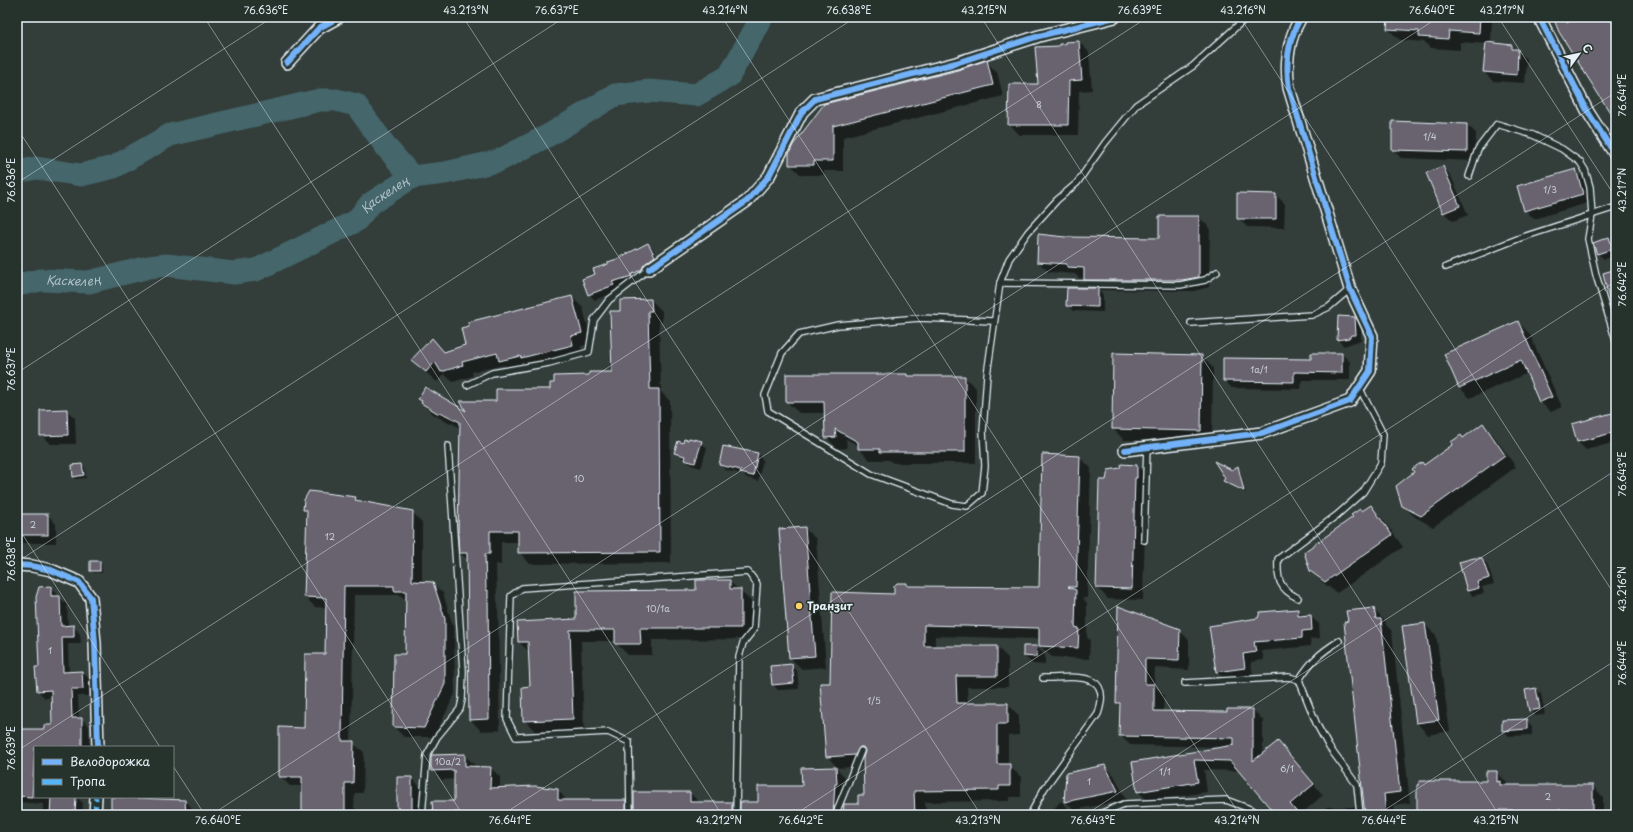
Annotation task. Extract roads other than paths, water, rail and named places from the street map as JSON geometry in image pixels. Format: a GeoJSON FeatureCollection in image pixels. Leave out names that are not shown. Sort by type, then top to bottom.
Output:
{"type":"FeatureCollection","features":[{"type":"Feature","properties":{"kind":"street"},"geometry":{"type":"LineString","coordinates":[[287,63],[319,28],[339,17]]}},
{"type":"Feature","properties":{"kind":"street"},"geometry":{"type":"LineString","coordinates":[[649,269],[747,201],[769,176],[802,112],[815,99],[956,63],[1039,36],[1115,17]]}},
{"type":"Feature","properties":{"kind":"street"},"geometry":{"type":"LineString","coordinates":[[1125,450],[1262,433],[1350,401],[1370,371],[1372,336],[1350,289],[1288,88],[1286,67],[1293,32],[1301,17]]}},
{"type":"Feature","properties":{"kind":"street"},"geometry":{"type":"LineString","coordinates":[[1539,17],[1588,112],[1616,156]]}},
{"type":"Feature","properties":{"kind":"street"},"geometry":{"type":"LineString","coordinates":[[17,565],[32,566],[50,570],[79,582],[91,598],[93,611],[98,746]]}},
{"type":"Feature","properties":{"kind":"street"},"geometry":{"type":"LineString","coordinates":[[95,815],[96,798]]}},
{"type":"Feature","properties":{"kind":"lane"},"geometry":{"type":"LineString","coordinates":[[993,321],[919,318],[838,325],[799,334],[782,353],[765,395],[768,411],[871,474],[952,504],[967,506],[982,493],[985,466],[983,431],[993,321],[1000,283],[1009,258],[1028,232],[1057,200],[1077,183],[1136,105],[1193,66],[1248,17]]}},
{"type":"Feature","properties":{"kind":"lane"},"geometry":{"type":"LineString","coordinates":[[1469,176],[1478,149],[1497,124],[1533,134],[1562,149],[1580,162],[1585,170],[1590,187],[1592,215],[1588,239],[1596,275],[1616,341]]}},
{"type":"Feature","properties":{"kind":"lane"},"geometry":{"type":"LineString","coordinates":[[1446,267],[1520,238],[1616,207]]}},
{"type":"Feature","properties":{"kind":"lane"},"geometry":{"type":"LineString","coordinates":[[467,385],[492,373],[549,363],[589,352],[594,320],[609,300],[649,269]]}},
{"type":"Feature","properties":{"kind":"lane"},"geometry":{"type":"LineString","coordinates":[[1000,283],[1180,285],[1205,280],[1217,272]]}},
{"type":"Feature","properties":{"kind":"lane"},"geometry":{"type":"LineString","coordinates":[[1191,323],[1312,315],[1329,307],[1350,289]]}},
{"type":"Feature","properties":{"kind":"lane"},"geometry":{"type":"LineString","coordinates":[[1298,598],[1287,593],[1277,577],[1278,559],[1337,515],[1363,492],[1381,463],[1383,434],[1359,387]]}},
{"type":"Feature","properties":{"kind":"lane"},"geometry":{"type":"LineString","coordinates":[[422,815],[427,755],[437,737],[460,709],[462,700],[463,671],[448,446]]}},
{"type":"Feature","properties":{"kind":"lane"},"geometry":{"type":"LineString","coordinates":[[1144,540],[1147,447]]}},
{"type":"Feature","properties":{"kind":"lane"},"geometry":{"type":"LineString","coordinates":[[630,815],[629,742],[608,732],[516,737],[507,719],[511,596],[522,588],[748,572],[757,584],[754,629],[743,643],[738,657],[736,815]]}},
{"type":"Feature","properties":{"kind":"lane"},"geometry":{"type":"LineString","coordinates":[[1299,680],[1310,662],[1322,651],[1339,641]]}},
{"type":"Feature","properties":{"kind":"lane"},"geometry":{"type":"LineString","coordinates":[[1185,683],[1289,677],[1299,680],[1311,713],[1326,742],[1357,785],[1360,815]]}},
{"type":"Feature","properties":{"kind":"lane"},"geometry":{"type":"LineString","coordinates":[[1030,815],[1044,789],[1098,714],[1102,701],[1102,693],[1099,684],[1093,681],[1078,678],[1043,678]]}},
{"type":"Feature","properties":{"kind":"lane"},"geometry":{"type":"LineString","coordinates":[[837,815],[838,808],[861,751]]}},
{"type":"Feature","properties":{"kind":"lane"},"geometry":{"type":"LineString","coordinates":[[1097,815],[1124,804],[1226,800],[1250,809],[1258,815]]}},
{"type":"Feature","properties":{"kind":"waterway","name":"Қаскелең"},"geometry":{"type":"LineString","coordinates":[[17,285],[41,280],[89,282],[149,267],[166,265],[234,273],[256,270],[356,221],[370,204],[412,177],[445,173],[498,161],[549,135],[615,95],[649,91],[696,95],[729,76],[762,17]]}},
{"type":"Feature","properties":{"kind":"waterway"},"geometry":{"type":"LineString","coordinates":[[17,172],[36,168],[81,175],[114,167],[170,135],[320,100],[336,100],[356,105],[387,148],[412,177]]}},
{"type":"Feature","properties":{"kind":"place","name":"Транзит"},"geometry":{"type":"Point","coordinates":[799,606]}}]}
